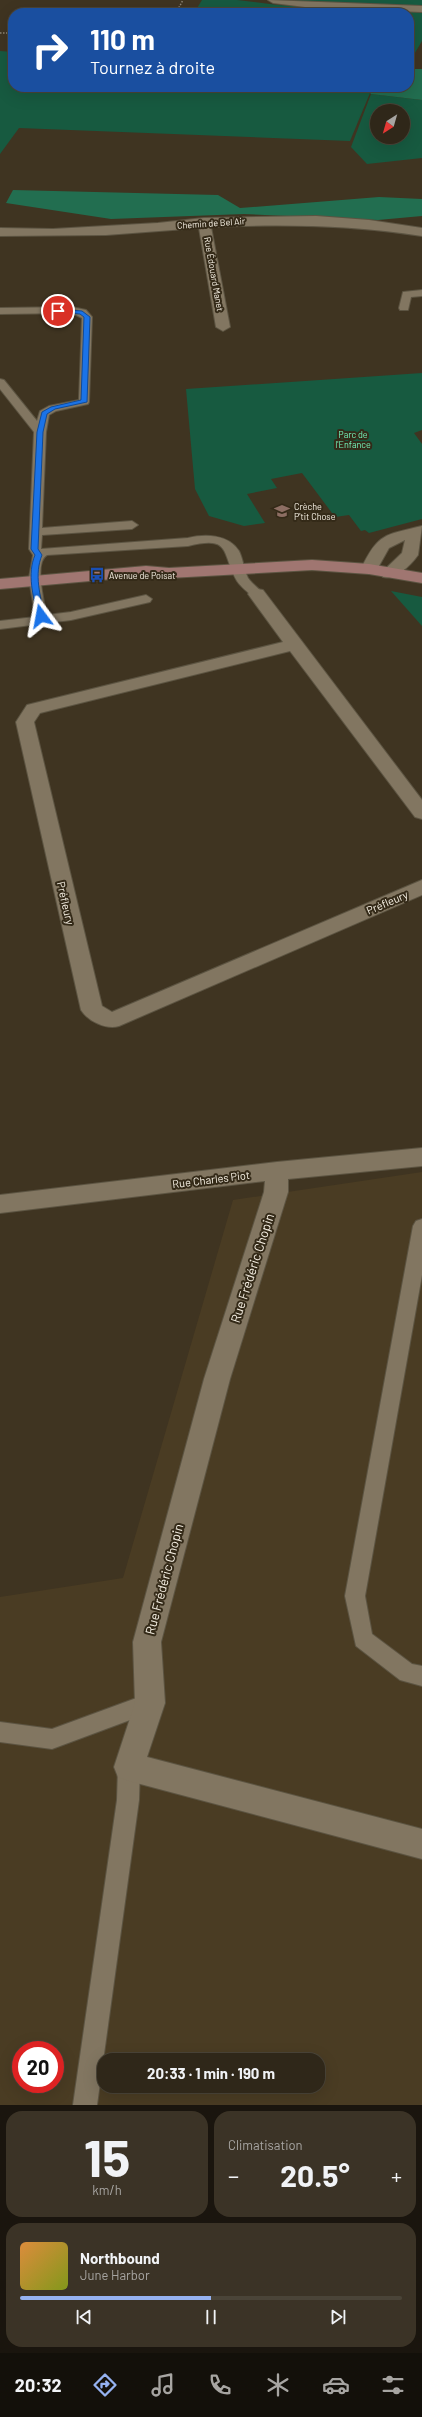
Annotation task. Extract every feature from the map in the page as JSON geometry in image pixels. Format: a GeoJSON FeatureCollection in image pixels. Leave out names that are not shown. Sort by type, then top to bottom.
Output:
{"type":"FeatureCollection","features":[{"type":"Feature","properties":{"kind":"main road"},"geometry":{"type":"LineString","coordinates":[[0,584],[146,571],[169,573],[237,565],[371,565],[394,568],[422,567]]}},
{"type":"Feature","properties":{"kind":"main road"},"geometry":{"type":"LineString","coordinates":[[394,568],[422,578]]}},
{"type":"Feature","properties":{"kind":"street"},"geometry":{"type":"LineString","coordinates":[[273,0],[313,5],[395,8]]}},
{"type":"Feature","properties":{"kind":"street","name":"Chemin de Bel Air"},"geometry":{"type":"LineString","coordinates":[[0,232],[104,231],[204,222],[327,219],[397,227],[422,232]]}},
{"type":"Feature","properties":{"kind":"street","name":"Rue Édouard Manet"},"geometry":{"type":"LineString","coordinates":[[204,222],[223,327]]}},
{"type":"Feature","properties":{"kind":"street"},"geometry":{"type":"LineString","coordinates":[[371,565],[381,546],[392,538],[418,534],[410,555],[394,568]]}},
{"type":"Feature","properties":{"kind":"street"},"geometry":{"type":"LineString","coordinates":[[257,594],[422,813]]}},
{"type":"Feature","properties":{"kind":"street","name":"Préfleury"},"geometry":{"type":"LineString","coordinates":[[294,645],[33,709],[25,722],[92,1010],[111,1021],[422,886]]}},
{"type":"Feature","properties":{"kind":"street","name":"Rue Charles Piot"},"geometry":{"type":"LineString","coordinates":[[0,1204],[277,1171],[422,1157]]}},
{"type":"Feature","properties":{"kind":"street","name":"Rue Frédéric Chopin"},"geometry":{"type":"LineString","coordinates":[[129,1767],[150,1703],[147,1642],[217,1379],[276,1192],[277,1171]]}},
{"type":"Feature","properties":{"kind":"street"},"geometry":{"type":"LineString","coordinates":[[129,1767],[422,1844]]}},
{"type":"Feature","properties":{"kind":"lane"},"geometry":{"type":"LineString","coordinates":[[404,308],[407,294],[422,294]]}},
{"type":"Feature","properties":{"kind":"lane"},"geometry":{"type":"LineString","coordinates":[[0,311],[72,310],[82,312],[87,317],[84,402],[53,408],[44,413],[40,432],[35,549],[39,555]]}},
{"type":"Feature","properties":{"kind":"lane"},"geometry":{"type":"LineString","coordinates":[[0,382],[40,432]]}},
{"type":"Feature","properties":{"kind":"lane"},"geometry":{"type":"LineString","coordinates":[[36,532],[132,525]]}},
{"type":"Feature","properties":{"kind":"lane"},"geometry":{"type":"LineString","coordinates":[[39,555],[53,552],[188,542],[205,538],[224,543],[233,552],[243,580],[257,594]]}},
{"type":"Feature","properties":{"kind":"lane"},"geometry":{"type":"LineString","coordinates":[[39,555],[34,566],[36,581],[35,588],[42,619]]}},
{"type":"Feature","properties":{"kind":"lane"},"geometry":{"type":"LineString","coordinates":[[0,625],[71,616],[146,599]]}},
{"type":"Feature","properties":{"kind":"lane"},"geometry":{"type":"LineString","coordinates":[[422,1226],[355,1596],[363,1639],[407,1673],[422,1676]]}},
{"type":"Feature","properties":{"kind":"lane"},"geometry":{"type":"LineString","coordinates":[[0,1732],[52,1739],[150,1703]]}},
{"type":"Feature","properties":{"kind":"lane"},"geometry":{"type":"LineString","coordinates":[[85,2105],[128,1800],[129,1767]]}},
{"type":"Feature","properties":{"kind":"shaded area"},"geometry":{"type":"Polygon","coordinates":[[[422,1172],[422,2105],[0,2105],[0,1597],[123,1578],[233,1200],[422,1172]]]}},
{"type":"Feature","properties":{"kind":"green space"},"geometry":{"type":"Polygon","coordinates":[[[202,0],[237,0],[278,5],[340,8],[197,8],[202,0]]]}},
{"type":"Feature","properties":{"kind":"green space"},"geometry":{"type":"Polygon","coordinates":[[[283,0],[422,0],[422,8],[312,5],[283,0]]]}},
{"type":"Feature","properties":{"kind":"green space"},"geometry":{"type":"Polygon","coordinates":[[[414,12],[422,12],[422,41],[414,55],[414,12]]]}},
{"type":"Feature","properties":{"kind":"green space"},"geometry":{"type":"Polygon","coordinates":[[[0,51],[8,52],[8,92],[370,93],[350,141],[19,128],[0,154],[0,51]]]}},
{"type":"Feature","properties":{"kind":"green space"},"geometry":{"type":"Polygon","coordinates":[[[414,69],[422,69],[422,100],[371,94],[369,92],[414,92],[414,69]]]}},
{"type":"Feature","properties":{"kind":"green space"},"geometry":{"type":"Polygon","coordinates":[[[371,94],[422,100],[422,158],[367,164],[351,147],[371,94]]]}},
{"type":"Feature","properties":{"kind":"green space"},"geometry":{"type":"Polygon","coordinates":[[[13,190],[218,195],[240,208],[379,197],[422,199],[422,216],[378,220],[244,214],[111,219],[6,203],[13,190]]]}},
{"type":"Feature","properties":{"kind":"green space","name":"Parc de l'Enfance"},"geometry":{"type":"Polygon","coordinates":[[[422,373],[422,430],[414,433],[422,444],[422,519],[369,533],[365,530],[361,531],[349,515],[335,517],[302,473],[271,479],[277,488],[247,494],[265,523],[244,526],[209,516],[195,489],[186,389],[422,373]]]}},
{"type":"Feature","properties":{"kind":"green space"},"geometry":{"type":"Polygon","coordinates":[[[391,591],[422,597],[422,626],[391,591]]]}},
{"type":"Feature","properties":{"kind":"place","name":"Crèche P'tit Chose"},"geometry":{"type":"Point","coordinates":[282,511]}},
{"type":"Feature","properties":{"kind":"place","name":"Avenue de Poisat"},"geometry":{"type":"Point","coordinates":[97,575]}},
{"type":"Feature","properties":{"kind":"route"},"geometry":{"type":"LineString","coordinates":[[41,616],[35,588],[36,581],[34,566],[39,555],[35,549],[40,465],[40,432],[44,413],[53,408],[75,405],[84,402],[87,317],[82,312],[72,310],[58,311]]}}]}
